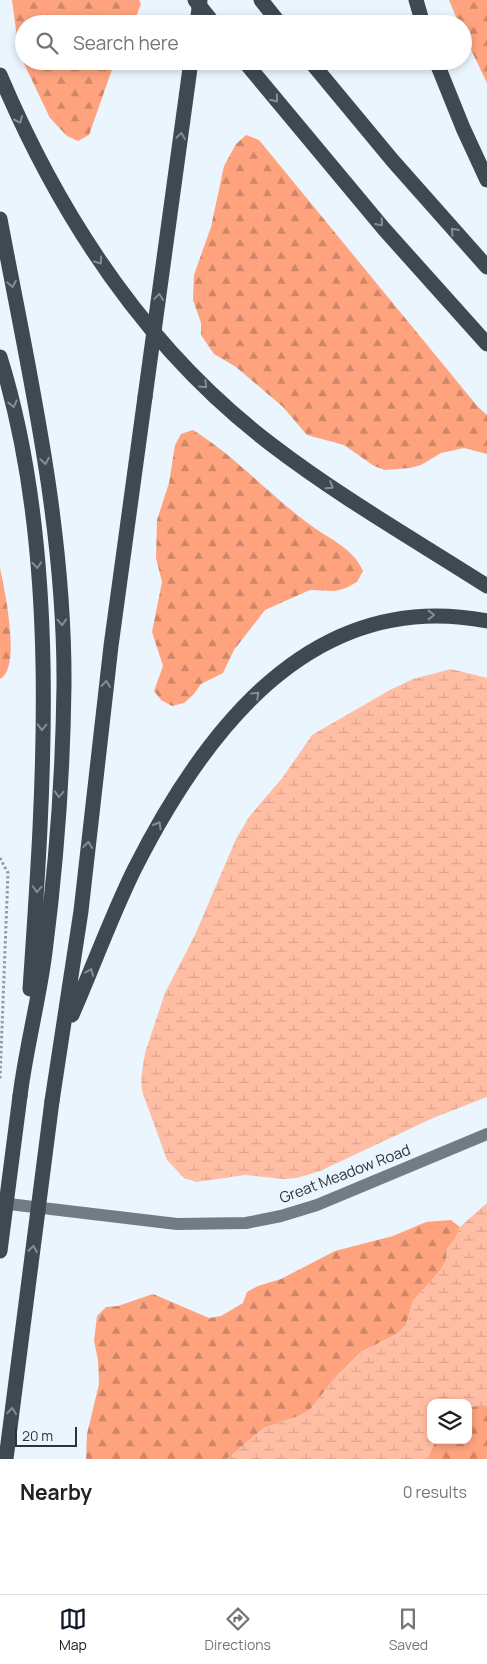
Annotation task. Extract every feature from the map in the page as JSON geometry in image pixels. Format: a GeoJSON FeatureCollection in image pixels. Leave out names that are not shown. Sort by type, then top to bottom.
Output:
{"type":"FeatureCollection","features":[{"type":"Feature","properties":{"kind":"highway"},"geometry":{"type":"LineString","coordinates":[[195,0],[207,15]]}},
{"type":"Feature","properties":{"kind":"highway"},"geometry":{"type":"LineString","coordinates":[[198,15],[200,0]]}},
{"type":"Feature","properties":{"kind":"highway"},"geometry":{"type":"LineString","coordinates":[[261,0],[273,15]]}},
{"type":"Feature","properties":{"kind":"highway"},"geometry":{"type":"LineString","coordinates":[[416,0],[420,15]]}},
{"type":"Feature","properties":{"kind":"highway"},"geometry":{"type":"LineString","coordinates":[[6,1459],[55,1071],[64,1033],[81,911],[119,580],[190,70]]}},
{"type":"Feature","properties":{"kind":"highway"},"geometry":{"type":"LineString","coordinates":[[252,70],[384,229],[487,344]]}},
{"type":"Feature","properties":{"kind":"highway"},"geometry":{"type":"LineString","coordinates":[[317,70],[393,161],[487,267]]}},
{"type":"Feature","properties":{"kind":"highway"},"geometry":{"type":"LineString","coordinates":[[440,70],[487,180]]}},
{"type":"Feature","properties":{"kind":"highway"},"geometry":{"type":"LineString","coordinates":[[0,75],[38,160],[78,228],[125,296],[192,374],[249,426],[289,458],[487,586]]}},
{"type":"Feature","properties":{"kind":"highway"},"geometry":{"type":"LineString","coordinates":[[0,219],[46,462],[58,560],[63,639],[61,754],[45,953],[26,1050]]}},
{"type":"Feature","properties":{"kind":"highway"},"geometry":{"type":"LineString","coordinates":[[0,357],[10,391],[24,459],[36,550],[40,616],[42,719],[40,844],[26,1050],[0,1251]]}},
{"type":"Feature","properties":{"kind":"highway"},"geometry":{"type":"LineString","coordinates":[[64,1033],[119,902],[154,833],[200,760],[252,698],[290,664],[311,651],[336,637],[370,625],[424,614],[452,615],[487,621]]}},
{"type":"Feature","properties":{"kind":"street","name":"Great Meadow Road"},"geometry":{"type":"LineString","coordinates":[[0,1203],[177,1224],[246,1223],[281,1216],[317,1205],[487,1134]]}},
{"type":"Feature","properties":{"kind":"path"},"geometry":{"type":"LineString","coordinates":[[0,858],[8,873],[0,1079]]}},
{"type":"Feature","properties":{"kind":"green space"},"geometry":{"type":"Polygon","coordinates":[[[12,0],[139,0],[141,4],[137,15],[15,15],[15,23],[12,0]]]}},
{"type":"Feature","properties":{"kind":"green space"},"geometry":{"type":"Polygon","coordinates":[[[449,0],[487,0],[487,83],[472,52],[472,15],[455,15],[449,0]]]}},
{"type":"Feature","properties":{"kind":"green space"},"geometry":{"type":"Polygon","coordinates":[[[27,70],[112,70],[89,135],[78,141],[67,136],[50,118],[27,70]]]}},
{"type":"Feature","properties":{"kind":"green space"},"geometry":{"type":"Polygon","coordinates":[[[246,135],[259,140],[478,407],[487,415],[487,454],[464,448],[441,453],[421,465],[410,468],[385,470],[374,466],[344,445],[307,435],[283,407],[236,367],[214,354],[201,335],[201,323],[193,300],[194,275],[211,227],[224,166],[236,144],[246,135]]]}},
{"type":"Feature","properties":{"kind":"green space"},"geometry":{"type":"Polygon","coordinates":[[[193,430],[225,453],[300,517],[349,551],[363,571],[357,582],[346,588],[335,591],[310,590],[265,610],[234,650],[223,673],[201,684],[184,703],[172,706],[161,700],[154,691],[163,666],[152,632],[162,582],[156,558],[157,520],[169,483],[175,445],[181,434],[193,430]]]}},
{"type":"Feature","properties":{"kind":"green space"},"geometry":{"type":"Polygon","coordinates":[[[0,568],[8,609],[11,644],[10,660],[6,672],[0,679],[0,568]]]}},
{"type":"Feature","properties":{"kind":"green space"},"geometry":{"type":"Polygon","coordinates":[[[451,669],[487,678],[487,1097],[433,1118],[320,1171],[297,1178],[283,1179],[245,1175],[196,1182],[184,1178],[167,1160],[142,1091],[141,1079],[145,1053],[165,993],[195,935],[236,839],[249,817],[283,777],[312,735],[390,690],[413,679],[451,669]]]}},
{"type":"Feature","properties":{"kind":"green space"},"geometry":{"type":"Polygon","coordinates":[[[487,1203],[487,1406],[472,1407],[472,1399],[427,1399],[427,1444],[434,1444],[427,1459],[227,1459],[264,1428],[299,1416],[310,1410],[334,1379],[361,1352],[397,1334],[406,1325],[413,1301],[439,1272],[446,1261],[447,1249],[455,1239],[460,1227],[487,1203]]]}},
{"type":"Feature","properties":{"kind":"green space"},"geometry":{"type":"Polygon","coordinates":[[[451,1220],[460,1227],[455,1239],[447,1249],[446,1261],[439,1272],[413,1301],[406,1325],[397,1334],[361,1352],[334,1379],[310,1410],[299,1416],[264,1428],[227,1459],[86,1459],[87,1434],[99,1384],[98,1360],[94,1341],[97,1316],[106,1307],[118,1306],[153,1294],[209,1318],[221,1316],[243,1303],[247,1292],[258,1286],[281,1279],[335,1251],[393,1236],[426,1222],[451,1220]]]}},
{"type":"Feature","properties":{"kind":"green space"},"geometry":{"type":"Polygon","coordinates":[[[472,1406],[487,1406],[487,1459],[427,1459],[434,1444],[472,1444],[472,1406]]]}}]}
